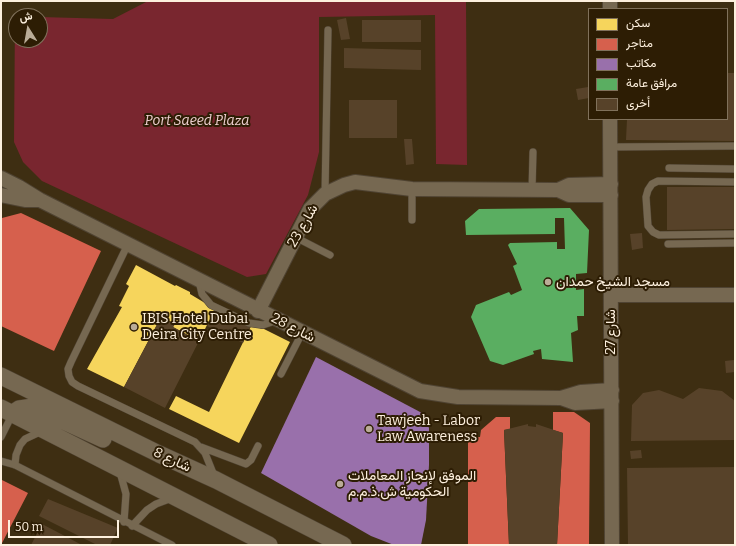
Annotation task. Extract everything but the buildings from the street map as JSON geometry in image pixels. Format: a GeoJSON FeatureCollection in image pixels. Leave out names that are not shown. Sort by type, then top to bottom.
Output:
{"type":"FeatureCollection","features":[{"type":"Feature","properties":{"kind":"street","name":"شارع 27"},"geometry":{"type":"LineString","coordinates":[[610,120],[612,545]]}},
{"type":"Feature","properties":{"kind":"street","name":"شارع 28"},"geometry":{"type":"LineString","coordinates":[[1,178],[40,200],[409,387],[432,394],[458,397],[561,398],[574,403],[612,396]]}},
{"type":"Feature","properties":{"kind":"street","name":"شارع 23"},"geometry":{"type":"LineString","coordinates":[[268,315],[310,209],[325,194],[334,189],[355,182],[407,189]]}},
{"type":"Feature","properties":{"kind":"street","name":"شارع 23"},"geometry":{"type":"LineString","coordinates":[[299,239],[323,207],[338,197],[356,191],[407,189],[558,190],[569,195],[611,189]]}},
{"type":"Feature","properties":{"kind":"street","name":"شارع 28"},"geometry":{"type":"LineString","coordinates":[[1,195],[25,200],[40,200]]}},
{"type":"Feature","properties":{"kind":"street"},"geometry":{"type":"LineString","coordinates":[[611,295],[735,295]]}},
{"type":"Feature","properties":{"kind":"street","name":"شارع 8"},"geometry":{"type":"LineString","coordinates":[[1,376],[159,454],[216,480],[343,545]]}},
{"type":"Feature","properties":{"kind":"street"},"geometry":{"type":"LineString","coordinates":[[7,411],[33,407],[107,440],[130,448],[159,454]]}},
{"type":"Feature","properties":{"kind":"street"},"geometry":{"type":"LineString","coordinates":[[7,411],[269,545]]}},
{"type":"Feature","properties":{"kind":"lane"},"geometry":{"type":"LineString","coordinates":[[325,194],[328,30]]}},
{"type":"Feature","properties":{"kind":"lane"},"geometry":{"type":"LineString","coordinates":[[610,147],[734,146]]}},
{"type":"Feature","properties":{"kind":"lane"},"geometry":{"type":"LineString","coordinates":[[532,190],[533,152]]}},
{"type":"Feature","properties":{"kind":"lane"},"geometry":{"type":"LineString","coordinates":[[670,168],[735,169]]}},
{"type":"Feature","properties":{"kind":"lane"},"geometry":{"type":"LineString","coordinates":[[735,182],[658,181],[652,184],[646,197],[648,226],[653,232],[659,235],[735,234]]}},
{"type":"Feature","properties":{"kind":"lane"},"geometry":{"type":"LineString","coordinates":[[407,189],[412,220]]}},
{"type":"Feature","properties":{"kind":"lane"},"geometry":{"type":"LineString","coordinates":[[299,239],[330,255]]}},
{"type":"Feature","properties":{"kind":"lane"},"geometry":{"type":"LineString","coordinates":[[668,244],[735,243]]}},
{"type":"Feature","properties":{"kind":"lane"},"geometry":{"type":"LineString","coordinates":[[128,244],[68,369],[72,382],[188,438],[201,447],[246,464],[251,460],[258,446]]}},
{"type":"Feature","properties":{"kind":"lane"},"geometry":{"type":"LineString","coordinates":[[199,281],[202,294],[211,304],[249,323],[264,325],[268,315]]}},
{"type":"Feature","properties":{"kind":"lane"},"geometry":{"type":"LineString","coordinates":[[282,374],[302,333]]}},
{"type":"Feature","properties":{"kind":"lane"},"geometry":{"type":"LineString","coordinates":[[1,437],[7,411]]}},
{"type":"Feature","properties":{"kind":"lane"},"geometry":{"type":"LineString","coordinates":[[15,465],[16,455],[20,445],[25,439],[35,433],[46,430]]}},
{"type":"Feature","properties":{"kind":"lane"},"geometry":{"type":"LineString","coordinates":[[201,447],[207,456],[216,480]]}},
{"type":"Feature","properties":{"kind":"lane"},"geometry":{"type":"LineString","coordinates":[[1,461],[15,465],[124,522],[172,545]]}},
{"type":"Feature","properties":{"kind":"lane"},"geometry":{"type":"LineString","coordinates":[[119,468],[126,494],[124,522]]}},
{"type":"Feature","properties":{"kind":"lane"},"geometry":{"type":"LineString","coordinates":[[132,526],[147,510],[166,500],[176,497]]}},
{"type":"Feature","properties":{"kind":"green space","name":"Port Saeed Plaza"},"geometry":{"type":"Polygon","coordinates":[[[148,1],[466,1],[467,165],[436,164],[435,15],[319,17],[319,152],[308,195],[266,274],[247,277],[42,181],[23,162],[14,142],[15,48],[48,48],[48,17],[113,19],[148,1]]]}},
{"type":"Feature","properties":{"kind":"place","name":"مسجد الشيخ حمدان"},"geometry":{"type":"Point","coordinates":[548,282]}},
{"type":"Feature","properties":{"kind":"place","name":"IBIS Hotel Dubai Deira City Centre"},"geometry":{"type":"Point","coordinates":[134,327]}},
{"type":"Feature","properties":{"kind":"place","name":"Tawjeeh - Labor Law Awareness"},"geometry":{"type":"Point","coordinates":[369,429]}},
{"type":"Feature","properties":{"kind":"place","name":"الموفق لإنجاز المعاملات الحكومية ش.ذ.م.م"},"geometry":{"type":"Point","coordinates":[340,484]}}]}
